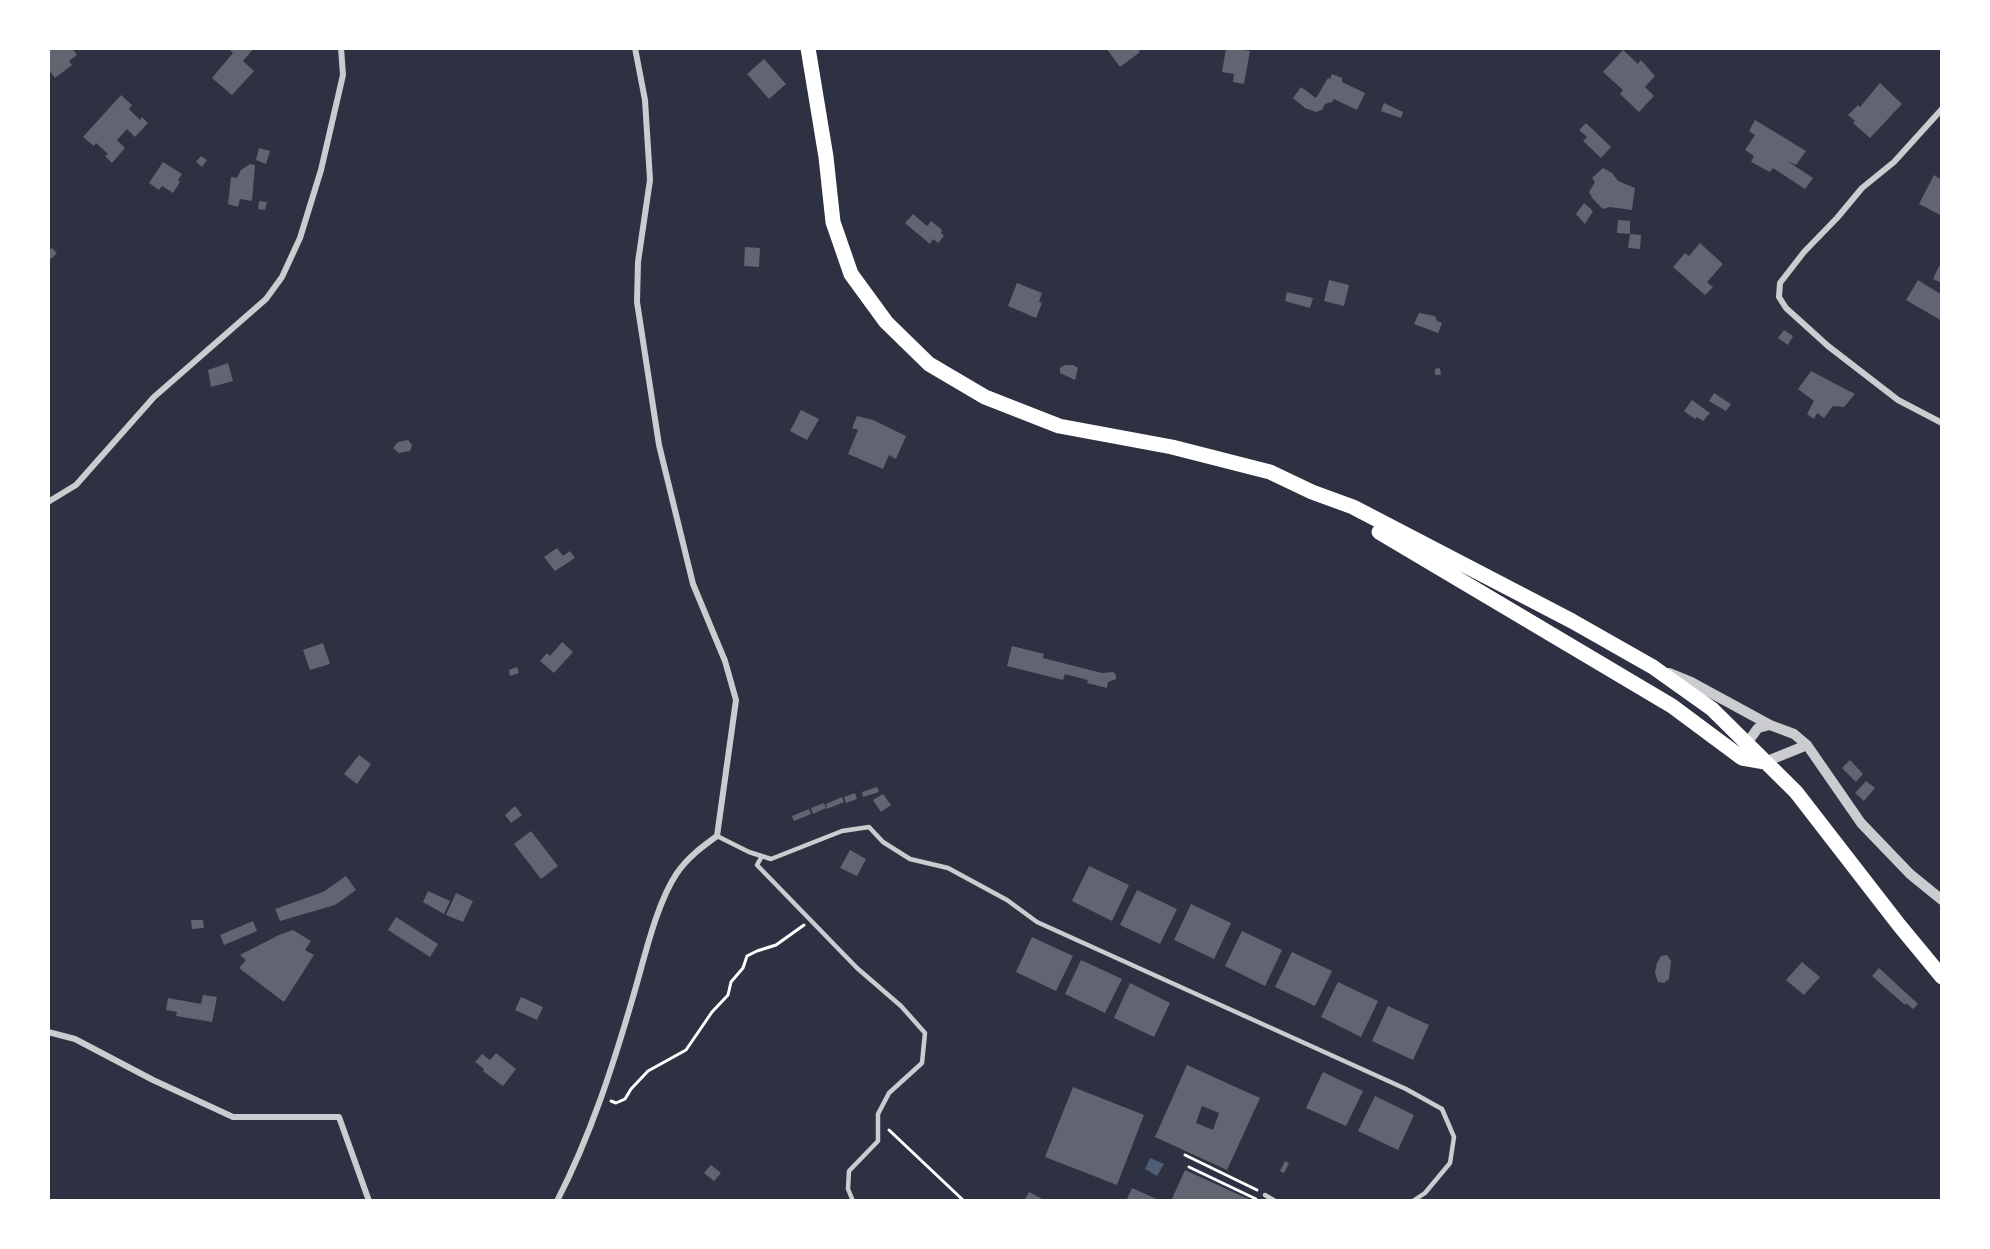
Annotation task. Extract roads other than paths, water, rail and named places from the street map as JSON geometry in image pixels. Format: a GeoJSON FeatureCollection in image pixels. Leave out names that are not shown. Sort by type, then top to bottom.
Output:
{"type":"FeatureCollection","features":[{"type":"Feature","properties":{"kind":"main road"},"geometry":{"type":"LineString","coordinates":[[808,48],[826,157],[833,222],[851,274],[886,322],[929,364],[985,397],[1059,426],[1172,447],[1270,472],[1312,492],[1672,706],[1742,758],[1765,762]]}},
{"type":"Feature","properties":{"kind":"main road"},"geometry":{"type":"LineString","coordinates":[[1312,492],[1353,507],[1572,621],[1653,667],[1712,710],[1802,799],[1942,977]]}},
{"type":"Feature","properties":{"kind":"street"},"geometry":{"type":"LineString","coordinates":[[48,502],[76,485],[154,397],[266,299],[282,277],[300,238],[321,170],[343,75],[341,48]]}},
{"type":"Feature","properties":{"kind":"street"},"geometry":{"type":"LineString","coordinates":[[557,1201],[576,1165],[622,1034],[658,913],[676,874],[692,855],[717,836],[736,700],[725,662],[693,585],[659,445],[637,302],[638,262],[650,180],[645,100],[634,48]]}},
{"type":"Feature","properties":{"kind":"street"},"geometry":{"type":"LineString","coordinates":[[1942,109],[1894,162],[1862,188],[1804,252],[1780,283],[1779,297],[1786,308],[1828,346],[1898,400],[1942,423]]}},
{"type":"Feature","properties":{"kind":"street"},"geometry":{"type":"LineString","coordinates":[[1653,667],[1691,682],[1770,725],[1794,735],[1807,745],[1861,823],[1910,874],[1942,900]]}},
{"type":"Feature","properties":{"kind":"street"},"geometry":{"type":"LineString","coordinates":[[1747,743],[1758,728],[1770,725]]}},
{"type":"Feature","properties":{"kind":"street"},"geometry":{"type":"LineString","coordinates":[[1765,762],[1807,745]]}},
{"type":"Feature","properties":{"kind":"street"},"geometry":{"type":"LineString","coordinates":[[48,1032],[75,1039],[153,1080],[233,1117],[339,1117],[369,1201]]}},
{"type":"Feature","properties":{"kind":"lane"},"geometry":{"type":"LineString","coordinates":[[717,836],[748,852],[771,859],[842,831],[869,827],[883,842],[910,859],[948,868],[1007,900],[1037,922],[1406,1089],[1442,1109],[1454,1137],[1450,1163],[1425,1193],[1413,1201]]}},
{"type":"Feature","properties":{"kind":"lane"},"geometry":{"type":"LineString","coordinates":[[762,856],[757,865],[858,968],[901,1006],[925,1033],[922,1063],[889,1093],[878,1114],[878,1141],[849,1172],[849,1189],[854,1201]]}},
{"type":"Feature","properties":{"kind":"lane"},"geometry":{"type":"LineString","coordinates":[[1267,1196],[1275,1201]]}},
{"type":"Feature","properties":{"kind":"water"},"geometry":{"type":"Polygon","coordinates":[[[1150,1158],[1164,1164],[1157,1176],[1145,1169],[1150,1158]]]}}]}
